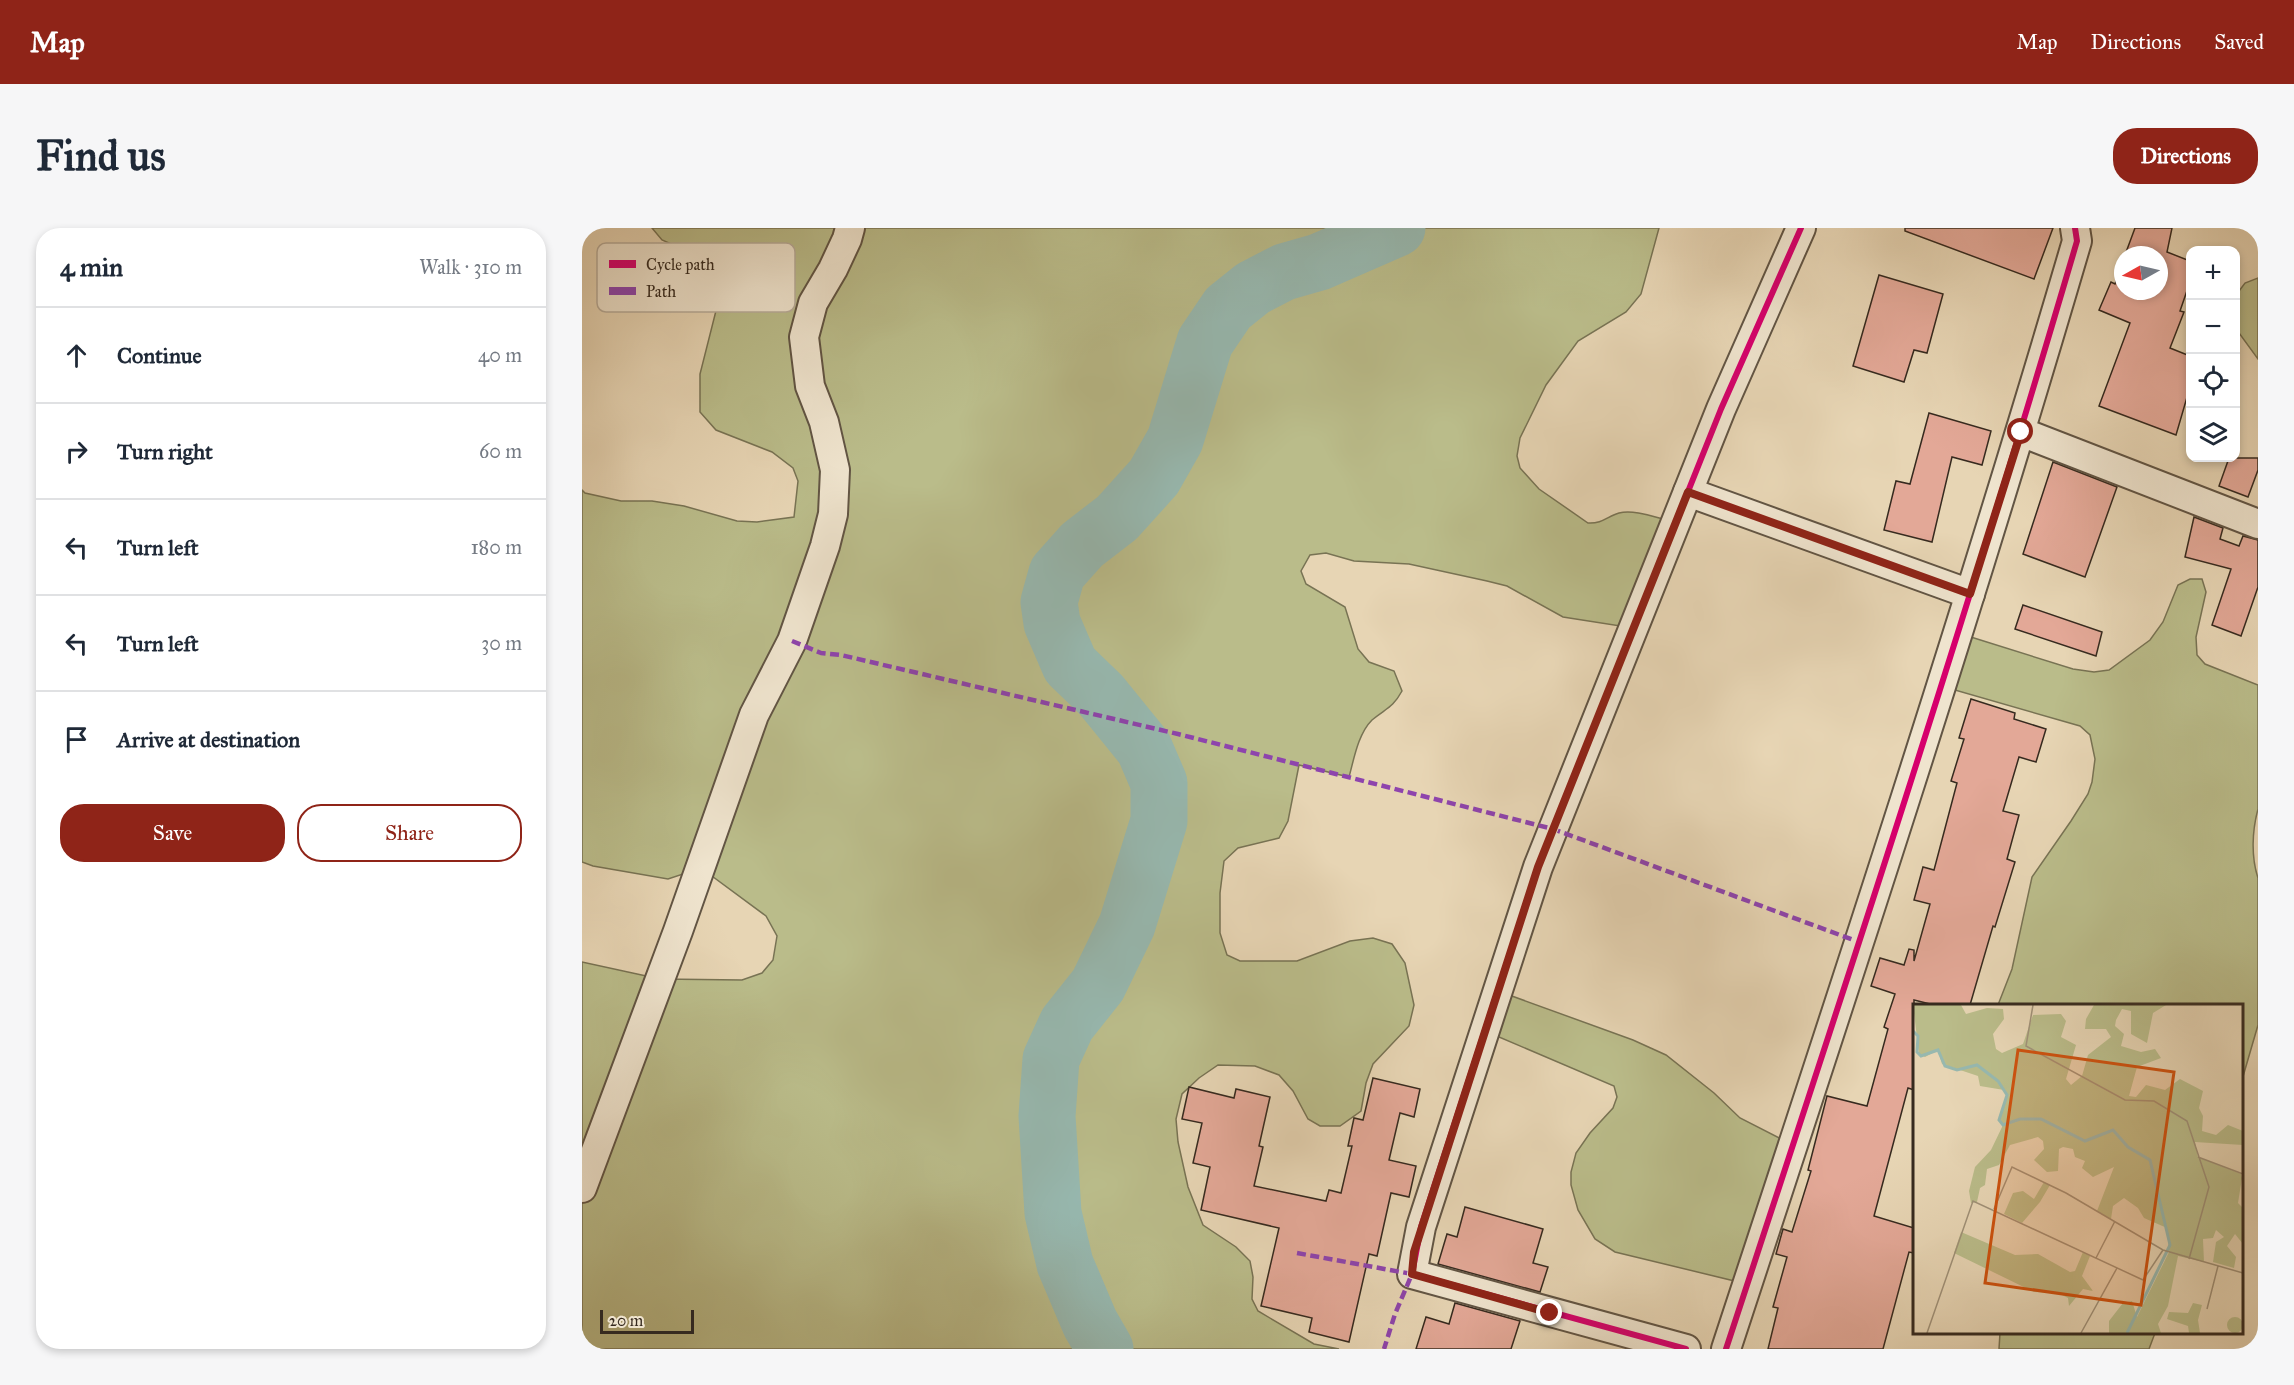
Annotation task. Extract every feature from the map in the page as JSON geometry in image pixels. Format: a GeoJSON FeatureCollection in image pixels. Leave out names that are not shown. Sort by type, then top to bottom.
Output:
{"type":"FeatureCollection","features":[{"type":"Feature","properties":{"kind":"street"},"geometry":{"type":"LineString","coordinates":[[582,1188],[678,931],[754,715],[792,641],[825,546],[833,514],[835,470],[824,422],[810,386],[804,337],[813,303],[833,269],[850,228]]}},
{"type":"Feature","properties":{"kind":"street"},"geometry":{"type":"LineString","coordinates":[[1686,1349],[1412,1274],[1421,1227],[1538,867],[1721,409],[1801,228]]}},
{"type":"Feature","properties":{"kind":"street"},"geometry":{"type":"LineString","coordinates":[[1726,1349],[1868,918],[2021,432],[2077,241],[2075,228]]}},
{"type":"Feature","properties":{"kind":"street"},"geometry":{"type":"LineString","coordinates":[[2021,432],[2258,524]]}},
{"type":"Feature","properties":{"kind":"street"},"geometry":{"type":"LineString","coordinates":[[1688,492],[1970,594]]}},
{"type":"Feature","properties":{"kind":"green space"},"geometry":{"type":"Polygon","coordinates":[[[652,228],[1659,228],[1641,294],[1626,312],[1578,341],[1546,385],[1520,438],[1517,456],[1520,468],[1539,489],[1588,523],[1605,520],[1615,514],[1626,512],[1676,522],[1633,628],[1563,617],[1507,586],[1409,564],[1354,561],[1326,553],[1310,555],[1301,571],[1306,584],[1345,607],[1358,649],[1369,662],[1394,671],[1402,691],[1392,705],[1372,720],[1363,732],[1349,777],[1299,765],[1288,821],[1279,838],[1238,848],[1224,861],[1220,893],[1220,933],[1227,955],[1240,961],[1297,961],[1350,941],[1373,938],[1392,944],[1405,963],[1414,1005],[1409,1026],[1373,1064],[1366,1083],[1361,1111],[1340,1126],[1320,1126],[1308,1119],[1293,1091],[1279,1075],[1255,1066],[1218,1065],[1182,1094],[1176,1119],[1178,1142],[1188,1187],[1203,1225],[1236,1247],[1250,1261],[1253,1277],[1252,1299],[1258,1311],[1314,1344],[1339,1349],[582,1349],[582,962],[660,979],[742,980],[762,973],[773,960],[777,936],[766,916],[701,868],[668,879],[582,862],[582,490],[585,493],[621,501],[652,501],[684,506],[737,521],[757,522],[794,517],[798,481],[793,468],[772,452],[716,430],[700,412],[700,374],[716,312],[795,312],[795,243],[669,243],[662,240],[652,228]]]}},
{"type":"Feature","properties":{"kind":"green space"},"geometry":{"type":"Polygon","coordinates":[[[2258,278],[2258,359],[2240,334],[2240,290],[2245,283],[2258,278]]]}},
{"type":"Feature","properties":{"kind":"green space"},"geometry":{"type":"Polygon","coordinates":[[[2190,579],[2202,579],[2206,592],[2196,637],[2197,655],[2205,664],[2258,685],[2258,809],[2253,844],[2258,878],[2258,1025],[2243,1077],[2243,1004],[1998,1004],[2012,969],[2032,877],[2088,794],[2095,759],[2090,735],[2080,726],[1941,686],[1958,633],[2073,669],[2094,672],[2109,670],[2150,640],[2163,622],[2178,585],[2190,579]]]}},
{"type":"Feature","properties":{"kind":"green space"},"geometry":{"type":"Polygon","coordinates":[[[1498,991],[1633,1040],[1666,1055],[1714,1093],[1740,1118],[1793,1145],[1747,1284],[1615,1252],[1595,1239],[1578,1210],[1571,1185],[1571,1172],[1576,1153],[1590,1133],[1613,1108],[1617,1097],[1614,1086],[1485,1031],[1498,991]]]}},
{"type":"Feature","properties":{"kind":"green space"},"geometry":{"type":"Polygon","coordinates":[[[2000,1334],[2155,1334],[2149,1349],[1999,1349],[2000,1334]]]}},
{"type":"Feature","properties":{"kind":"building"},"geometry":{"type":"Polygon","coordinates":[[[1905,228],[2053,228],[2034,279],[1905,231],[1905,228]]]}},
{"type":"Feature","properties":{"kind":"building"},"geometry":{"type":"Polygon","coordinates":[[[2135,228],[2172,228],[2168,247],[2128,246],[2135,228]]]}},
{"type":"Feature","properties":{"kind":"building"},"geometry":{"type":"Polygon","coordinates":[[[2168,252],[2186,259],[2186,294],[2180,311],[2184,312],[2170,348],[2186,354],[2186,401],[2176,435],[2099,406],[2130,323],[2099,310],[2111,282],[2114,284],[2114,300],[2168,300],[2168,252]]]}},
{"type":"Feature","properties":{"kind":"building"},"geometry":{"type":"Polygon","coordinates":[[[1879,275],[1943,294],[1927,353],[1914,350],[1904,382],[1853,366],[1879,275]]]}},
{"type":"Feature","properties":{"kind":"building"},"geometry":{"type":"Polygon","coordinates":[[[1929,413],[1991,431],[1982,465],[1952,457],[1932,542],[1884,530],[1896,481],[1910,484],[1929,413]]]}},
{"type":"Feature","properties":{"kind":"building"},"geometry":{"type":"Polygon","coordinates":[[[2240,458],[2258,458],[2258,470],[2248,497],[2219,486],[2228,462],[2240,462],[2240,458]]]}},
{"type":"Feature","properties":{"kind":"building"},"geometry":{"type":"Polygon","coordinates":[[[2053,462],[2117,487],[2085,577],[2023,554],[2053,462]]]}},
{"type":"Feature","properties":{"kind":"building"},"geometry":{"type":"Polygon","coordinates":[[[2194,517],[2223,528],[2220,539],[2239,546],[2243,536],[2258,540],[2258,587],[2241,636],[2212,625],[2231,569],[2185,557],[2194,517]]]}},
{"type":"Feature","properties":{"kind":"building"},"geometry":{"type":"Polygon","coordinates":[[[2023,605],[2102,632],[2096,656],[2015,629],[2023,605]]]}},
{"type":"Feature","properties":{"kind":"building"},"geometry":{"type":"Polygon","coordinates":[[[1971,699],[2015,713],[2014,719],[2046,729],[2036,762],[2019,757],[2003,811],[2019,815],[2007,859],[2015,862],[1970,1004],[1930,1004],[1914,1000],[1913,1090],[1908,1088],[1874,1216],[1913,1228],[1913,1253],[1909,1252],[1883,1349],[1768,1349],[1778,1308],[1773,1307],[1787,1257],[1776,1254],[1783,1229],[1792,1232],[1811,1171],[1808,1170],[1827,1096],[1867,1106],[1888,1029],[1884,1027],[1895,994],[1871,986],[1880,958],[1904,965],[1909,949],[1914,950],[1914,961],[1930,904],[1914,900],[1923,867],[1934,870],[1957,783],[1951,781],[1964,739],[1959,738],[1971,699]]]}},
{"type":"Feature","properties":{"kind":"building"},"geometry":{"type":"Polygon","coordinates":[[[1373,1078],[1420,1089],[1414,1117],[1400,1113],[1389,1160],[1416,1166],[1409,1197],[1391,1193],[1377,1256],[1369,1254],[1349,1342],[1309,1332],[1312,1318],[1261,1306],[1279,1228],[1201,1210],[1210,1167],[1193,1163],[1202,1123],[1182,1119],[1189,1087],[1234,1098],[1236,1089],[1270,1097],[1259,1146],[1263,1147],[1254,1186],[1326,1201],[1329,1190],[1341,1193],[1352,1146],[1348,1146],[1354,1118],[1363,1120],[1373,1078]]]}},
{"type":"Feature","properties":{"kind":"building"},"geometry":{"type":"Polygon","coordinates":[[[1465,1207],[1543,1229],[1533,1263],[1548,1267],[1540,1292],[1438,1264],[1447,1234],[1457,1237],[1465,1207]]]}},
{"type":"Feature","properties":{"kind":"building"},"geometry":{"type":"Polygon","coordinates":[[[1455,1303],[1520,1321],[1511,1349],[1416,1349],[1426,1317],[1449,1324],[1455,1303]]]}},
{"type":"Feature","properties":{"kind":"waterway"},"geometry":{"type":"LineString","coordinates":[[1105,1349],[1090,1323],[1065,1264],[1053,1213],[1047,1116],[1051,1059],[1067,1024],[1098,985],[1127,925],[1159,821],[1159,783],[1144,748],[1101,695],[1070,665],[1052,623],[1049,602],[1057,573],[1082,545],[1117,518],[1154,477],[1175,440],[1205,342],[1228,308],[1253,288],[1284,272],[1319,262],[1397,228]]}},
{"type":"Feature","properties":{"kind":"marked path"},"geometry":{"type":"LineString","coordinates":[[792,641],[821,653],[841,655],[1178,734],[1553,829],[1859,942]]}},
{"type":"Feature","properties":{"kind":"marked path"},"geometry":{"type":"LineString","coordinates":[[1297,1253],[1412,1274],[1395,1314],[1384,1349]]}},
{"type":"Feature","properties":{"kind":"cycle path"},"geometry":{"type":"LineString","coordinates":[[1686,1349],[1412,1274],[1421,1227],[1538,867],[1721,409],[1801,228]]}},
{"type":"Feature","properties":{"kind":"cycle path"},"geometry":{"type":"LineString","coordinates":[[1726,1349],[1950,658],[2077,241],[2075,228]]}},
{"type":"Feature","properties":{"kind":"route"},"geometry":{"type":"LineString","coordinates":[[1550,1313],[1412,1274],[1414,1252],[1538,867],[1688,492],[1970,594],[2021,432]]}}]}
